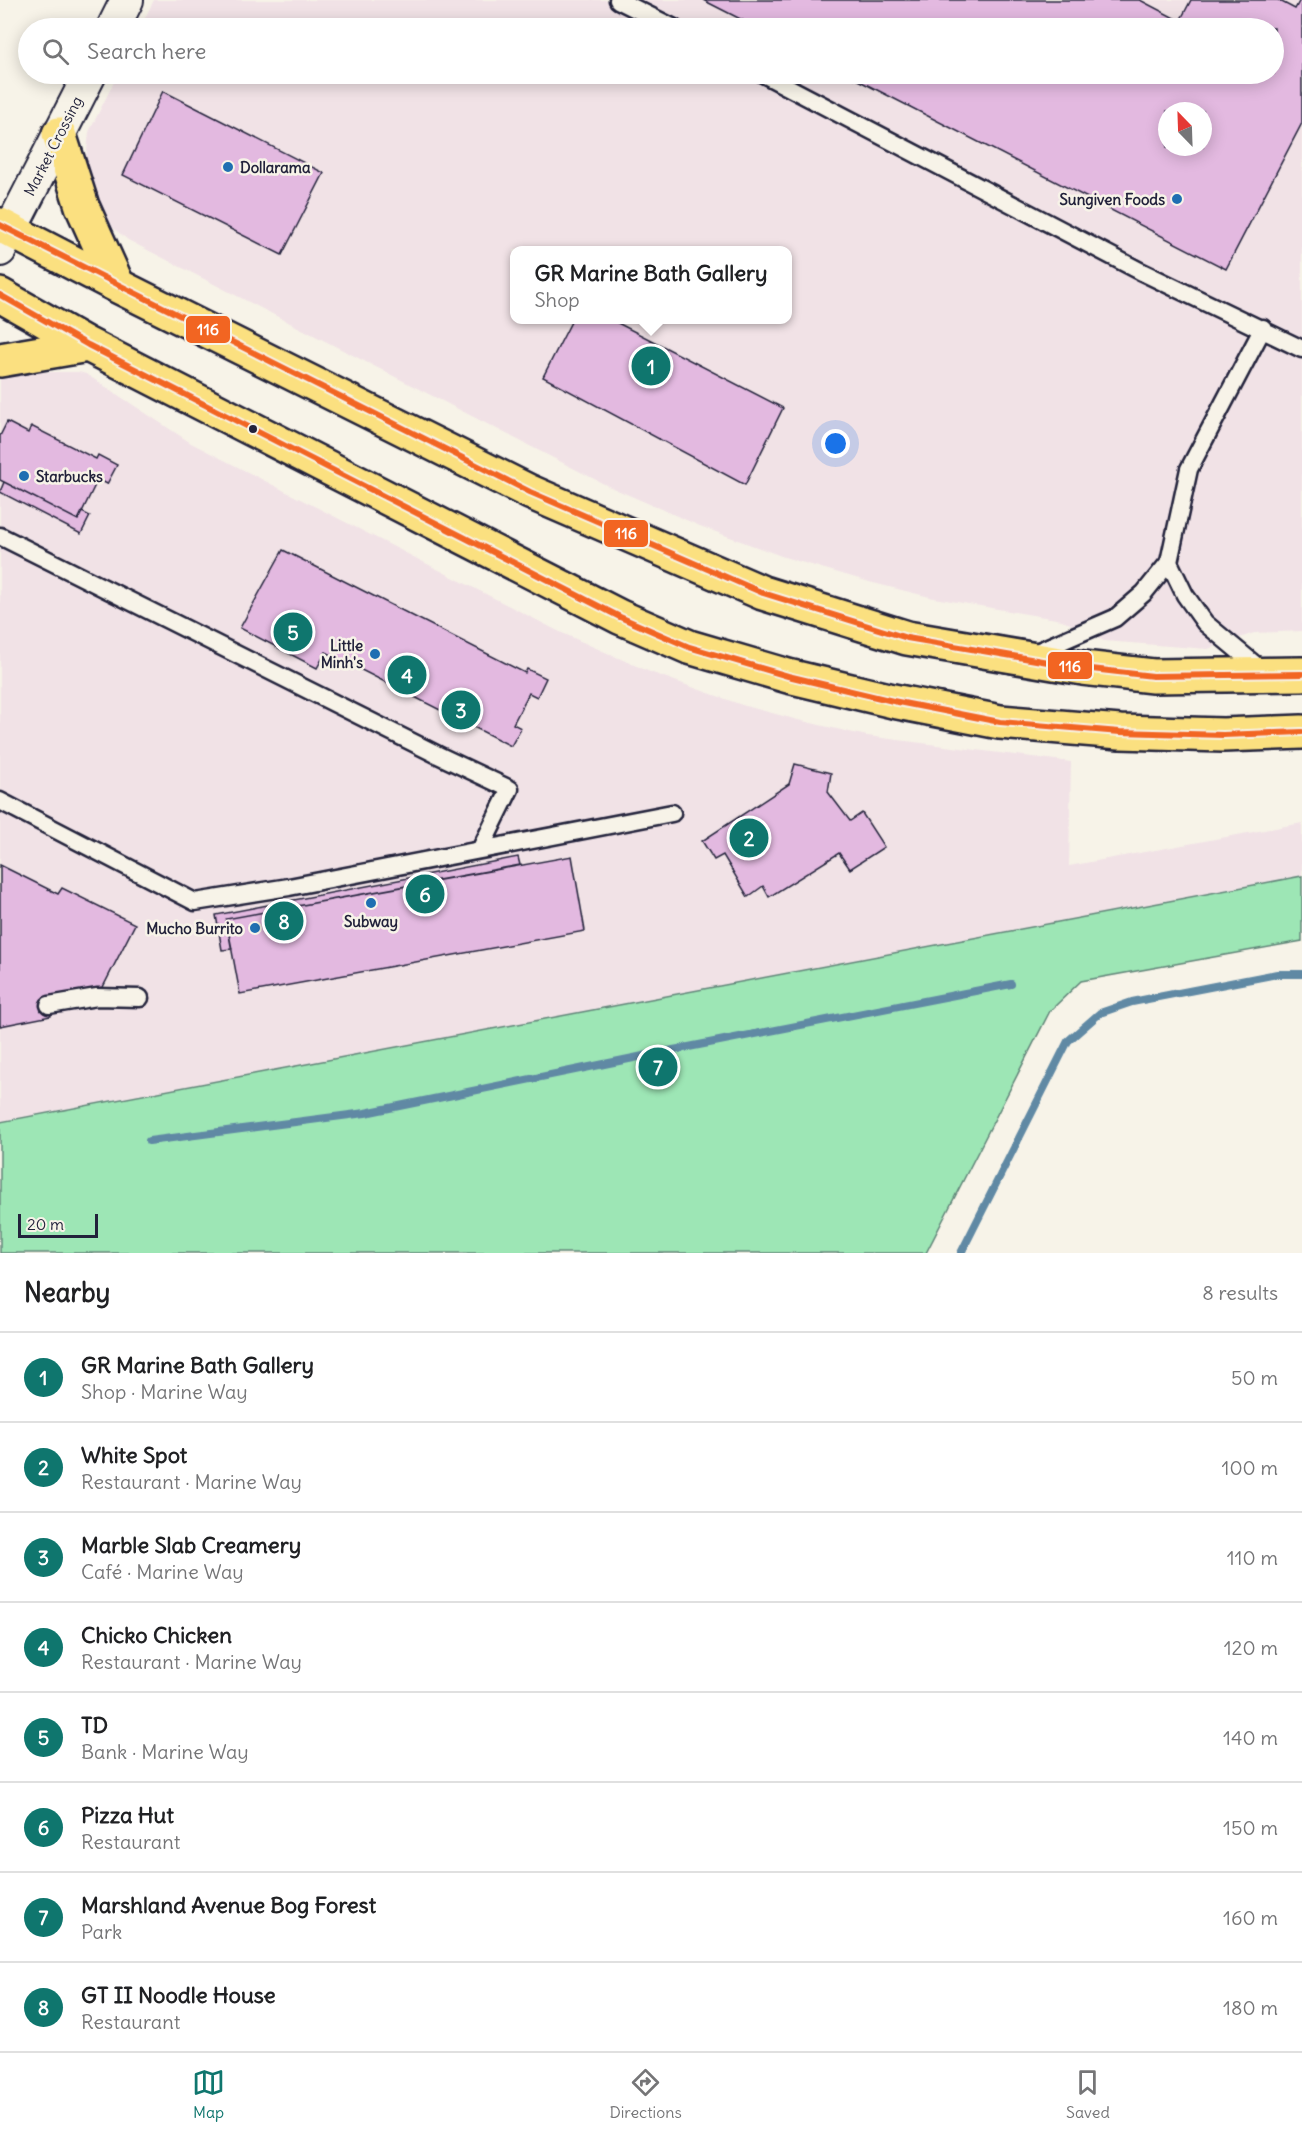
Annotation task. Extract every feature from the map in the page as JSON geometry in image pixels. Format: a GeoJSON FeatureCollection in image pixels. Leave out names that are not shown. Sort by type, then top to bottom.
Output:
{"type":"FeatureCollection","features":[{"type":"Feature","properties":{"kind":"main road"},"geometry":{"type":"LineString","coordinates":[[59,134],[82,206],[118,286]]}},
{"type":"Feature","properties":{"kind":"main road"},"geometry":{"type":"LineString","coordinates":[[3,235],[118,286],[530,492],[763,593],[907,638],[1083,668],[1153,676],[1302,674]]}},
{"type":"Feature","properties":{"kind":"main road"},"geometry":{"type":"LineString","coordinates":[[0,295],[88,345],[620,617],[689,647],[800,679],[893,701],[1000,722],[1120,732],[1223,735],[1302,732]]}},
{"type":"Feature","properties":{"kind":"main road"},"geometry":{"type":"LineString","coordinates":[[0,360],[88,345]]}},
{"type":"Feature","properties":{"kind":"street"},"geometry":{"type":"LineString","coordinates":[[118,18],[128,0]]}},
{"type":"Feature","properties":{"kind":"street","name":"Market Crossing"},"geometry":{"type":"LineString","coordinates":[[3,235],[85,84]]}},
{"type":"Feature","properties":{"kind":"lane"},"geometry":{"type":"LineString","coordinates":[[618,0],[654,18]]}},
{"type":"Feature","properties":{"kind":"lane"},"geometry":{"type":"LineString","coordinates":[[782,84],[1140,271],[1263,328],[1302,349]]}},
{"type":"Feature","properties":{"kind":"lane"},"geometry":{"type":"LineString","coordinates":[[1025,657],[1115,618],[1144,593],[1169,562],[1189,469],[1263,328]]}},
{"type":"Feature","properties":{"kind":"lane"},"geometry":{"type":"LineString","coordinates":[[0,536],[510,789],[480,850]]}},
{"type":"Feature","properties":{"kind":"lane"},"geometry":{"type":"LineString","coordinates":[[1169,562],[1185,595],[1205,623],[1268,675]]}},
{"type":"Feature","properties":{"kind":"lane"},"geometry":{"type":"LineString","coordinates":[[0,801],[195,902],[289,888],[672,813]]}},
{"type":"Feature","properties":{"kind":"lane"},"geometry":{"type":"LineString","coordinates":[[49,1005],[97,997],[140,998]]}},
{"type":"Feature","properties":{"kind":"shaded area"},"geometry":{"type":"Polygon","coordinates":[[[154,0],[1302,0],[1302,631],[1254,633],[1208,649],[1104,641],[1062,620],[934,598],[873,583],[784,557],[700,526],[608,486],[128,240],[106,222],[99,211],[85,169],[89,132],[113,84],[1284,84],[1284,18],[145,18],[154,0]]]}},
{"type":"Feature","properties":{"kind":"shaded area"},"geometry":{"type":"Polygon","coordinates":[[[22,372],[86,374],[191,443],[560,632],[650,672],[742,705],[867,736],[1071,762],[1069,866],[1302,823],[1302,876],[0,1122],[0,375],[22,372]]]}},
{"type":"Feature","properties":{"kind":"green space"},"geometry":{"type":"Polygon","coordinates":[[[1302,876],[1302,941],[1081,981],[1050,1011],[926,1253],[0,1253],[0,1122],[1302,876]]]}},
{"type":"Feature","properties":{"kind":"building"},"geometry":{"type":"Polygon","coordinates":[[[703,0],[1140,0],[1174,18],[738,18],[703,0]]]}},
{"type":"Feature","properties":{"kind":"building"},"geometry":{"type":"Polygon","coordinates":[[[1191,0],[1278,0],[1295,9],[1302,0],[1302,123],[1226,269],[865,84],[1284,84],[1284,18],[1182,18],[1191,0]]]}},
{"type":"Feature","properties":{"kind":"building"},"geometry":{"type":"Polygon","coordinates":[[[163,91],[324,173],[282,255],[123,175],[163,91]]]}},
{"type":"Feature","properties":{"kind":"building"},"geometry":{"type":"Polygon","coordinates":[[[570,324],[620,324],[783,408],[745,485],[543,377],[570,324]]]}},
{"type":"Feature","properties":{"kind":"building"},"geometry":{"type":"Polygon","coordinates":[[[7,422],[28,433],[31,426],[96,459],[98,455],[117,465],[107,484],[98,479],[78,520],[0,480],[0,436],[7,422]]]}},
{"type":"Feature","properties":{"kind":"building"},"geometry":{"type":"Polygon","coordinates":[[[4,482],[78,520],[82,512],[90,516],[81,534],[0,492],[4,482]]]}},
{"type":"Feature","properties":{"kind":"building"},"geometry":{"type":"Polygon","coordinates":[[[283,550],[525,673],[527,669],[546,678],[537,697],[529,693],[513,724],[521,728],[511,746],[326,652],[317,668],[240,628],[283,550]]]}},
{"type":"Feature","properties":{"kind":"building"},"geometry":{"type":"Polygon","coordinates":[[[795,764],[831,773],[828,792],[850,821],[862,813],[884,847],[850,869],[839,853],[769,897],[763,886],[748,897],[723,855],[714,860],[702,841],[789,784],[795,764]]]}},
{"type":"Feature","properties":{"kind":"building"},"geometry":{"type":"Polygon","coordinates":[[[572,856],[585,931],[240,994],[226,919],[572,856]]]}},
{"type":"Feature","properties":{"kind":"building"},"geometry":{"type":"Polygon","coordinates":[[[518,857],[520,865],[226,919],[232,949],[222,950],[216,915],[518,857]]]}},
{"type":"Feature","properties":{"kind":"building"},"geometry":{"type":"Polygon","coordinates":[[[0,865],[58,894],[62,888],[135,924],[103,987],[47,998],[51,1016],[0,1026],[0,865]]]}},
{"type":"Feature","properties":{"kind":"waterway"},"geometry":{"type":"LineString","coordinates":[[961,1253],[1068,1041],[1100,1013],[1132,1002],[1277,974],[1302,974]]}},
{"type":"Feature","properties":{"kind":"waterway"},"geometry":{"type":"LineString","coordinates":[[149,1141],[365,1113],[1011,984]]}},
{"type":"Feature","properties":{"kind":"transit line","name":"116"},"geometry":{"type":"LineString","coordinates":[[0,225],[530,492],[763,593],[907,638],[1083,668],[1153,676],[1302,674]]}},
{"type":"Feature","properties":{"kind":"transit line","name":"116"},"geometry":{"type":"LineString","coordinates":[[0,295],[88,345],[620,617],[689,647],[788,676],[893,701],[1000,722],[1120,732],[1223,735],[1302,732]]}},
{"type":"Feature","properties":{"kind":"place","name":"Dollarama"},"geometry":{"type":"Point","coordinates":[228,167]}},
{"type":"Feature","properties":{"kind":"place","name":"Sungiven Foods"},"geometry":{"type":"Point","coordinates":[1177,199]}},
{"type":"Feature","properties":{"kind":"place","name":"GR Marine Bath Gallery"},"geometry":{"type":"Point","coordinates":[651,366]}},
{"type":"Feature","properties":{"kind":"place","name":"Starbucks"},"geometry":{"type":"Point","coordinates":[24,476]}},
{"type":"Feature","properties":{"kind":"place","name":"TD"},"geometry":{"type":"Point","coordinates":[293,632]}},
{"type":"Feature","properties":{"kind":"place","name":"Little Minh's"},"geometry":{"type":"Point","coordinates":[375,654]}},
{"type":"Feature","properties":{"kind":"place","name":"Chicko Chicken"},"geometry":{"type":"Point","coordinates":[407,675]}},
{"type":"Feature","properties":{"kind":"place","name":"Marble Slab Creamery"},"geometry":{"type":"Point","coordinates":[461,710]}},
{"type":"Feature","properties":{"kind":"place","name":"White Spot"},"geometry":{"type":"Point","coordinates":[749,838]}},
{"type":"Feature","properties":{"kind":"place","name":"Pizza Hut"},"geometry":{"type":"Point","coordinates":[425,894]}},
{"type":"Feature","properties":{"kind":"place","name":"Subway"},"geometry":{"type":"Point","coordinates":[371,903]}},
{"type":"Feature","properties":{"kind":"place","name":"GT II Noodle House"},"geometry":{"type":"Point","coordinates":[284,921]}},
{"type":"Feature","properties":{"kind":"place","name":"Mucho Burrito"},"geometry":{"type":"Point","coordinates":[255,928]}},
{"type":"Feature","properties":{"kind":"place","name":"Marshland Avenue Bog Forest"},"geometry":{"type":"Point","coordinates":[658,1067]}}]}
